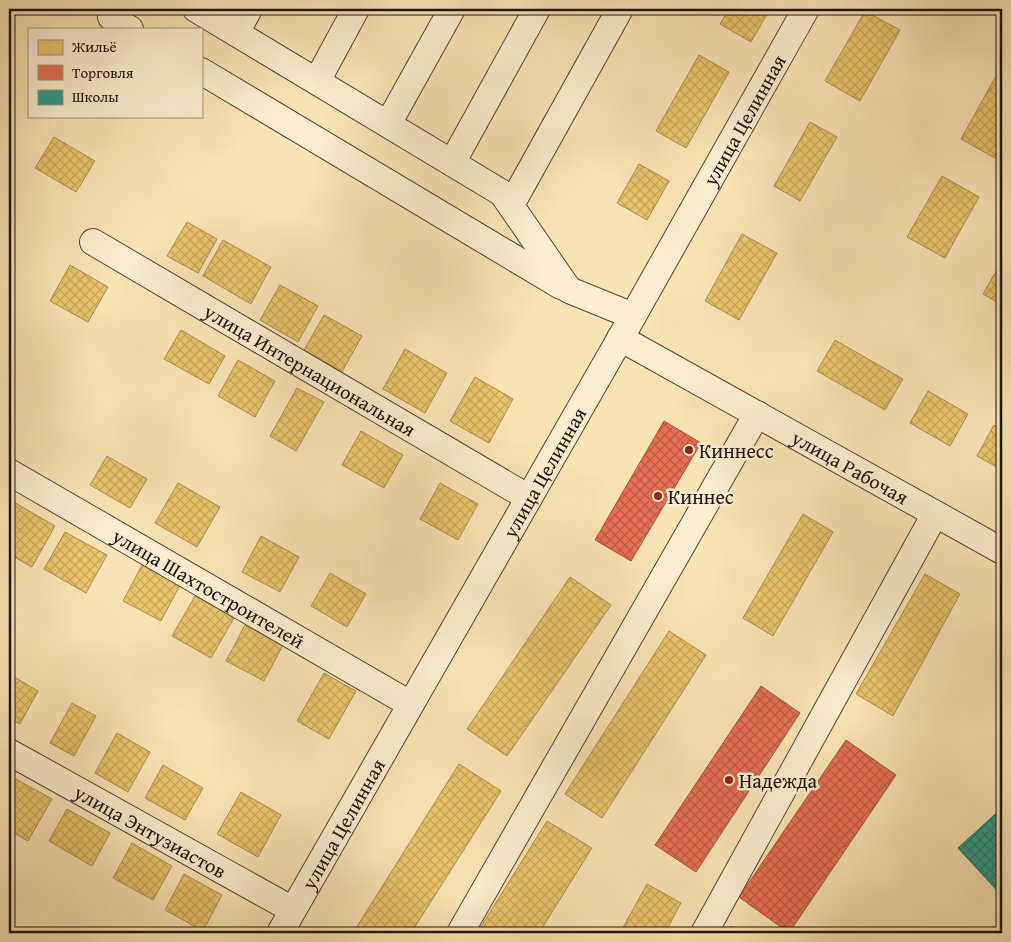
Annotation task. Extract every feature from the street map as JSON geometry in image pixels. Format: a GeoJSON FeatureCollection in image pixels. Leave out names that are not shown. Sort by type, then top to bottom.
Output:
{"type":"FeatureCollection","features":[{"type":"Feature","properties":{"kind":"street"},"geometry":{"type":"LineString","coordinates":[[196,9],[502,193],[568,290]]}},
{"type":"Feature","properties":{"kind":"street"},"geometry":{"type":"LineString","coordinates":[[236,33],[249,9]]}},
{"type":"Feature","properties":{"kind":"street"},"geometry":{"type":"LineString","coordinates":[[317,81],[356,9]]}},
{"type":"Feature","properties":{"kind":"street"},"geometry":{"type":"LineString","coordinates":[[388,124],[452,9]]}},
{"type":"Feature","properties":{"kind":"street"},"geometry":{"type":"LineString","coordinates":[[452,163],[537,9]]}},
{"type":"Feature","properties":{"kind":"street"},"geometry":{"type":"LineString","coordinates":[[511,205],[620,9]]}},
{"type":"Feature","properties":{"kind":"street","name":"улица Целинная"},"geometry":{"type":"LineString","coordinates":[[280,933],[806,9]]}},
{"type":"Feature","properties":{"kind":"street","name":"улица Рабочая"},"geometry":{"type":"LineString","coordinates":[[202,72],[568,290],[757,414],[1002,551]]}},
{"type":"Feature","properties":{"kind":"street","name":"улица Интернациональная"},"geometry":{"type":"LineString","coordinates":[[93,242],[529,498]]}},
{"type":"Feature","properties":{"kind":"street"},"geometry":{"type":"LineString","coordinates":[[460,933],[757,414]]}},
{"type":"Feature","properties":{"kind":"street","name":"улица Шахтостроителей"},"geometry":{"type":"LineString","coordinates":[[9,472],[410,704]]}},
{"type":"Feature","properties":{"kind":"street"},"geometry":{"type":"LineString","coordinates":[[704,933],[935,514]]}},
{"type":"Feature","properties":{"kind":"street","name":"улица Энтузиастов"},"geometry":{"type":"LineString","coordinates":[[9,752],[293,910]]}},
{"type":"Feature","properties":{"kind":"building: Жильё"},"geometry":{"type":"Polygon","coordinates":[[[729,9],[770,9],[751,42],[720,24],[729,9]]]}},
{"type":"Feature","properties":{"kind":"building: Жильё"},"geometry":{"type":"Polygon","coordinates":[[[865,11],[900,30],[860,101],[825,81],[865,11]]]}},
{"type":"Feature","properties":{"kind":"building: Жильё"},"geometry":{"type":"Polygon","coordinates":[[[699,55],[729,72],[686,148],[656,131],[699,55]]]}},
{"type":"Feature","properties":{"kind":"building: Жильё"},"geometry":{"type":"Polygon","coordinates":[[[996,76],[1002,79],[1002,162],[961,139],[996,76]]]}},
{"type":"Feature","properties":{"kind":"building: Жильё"},"geometry":{"type":"Polygon","coordinates":[[[810,122],[837,137],[800,201],[774,186],[810,122]]]}},
{"type":"Feature","properties":{"kind":"building: Жильё"},"geometry":{"type":"Polygon","coordinates":[[[54,137],[95,161],[76,192],[35,168],[54,137]]]}},
{"type":"Feature","properties":{"kind":"building: Жильё"},"geometry":{"type":"Polygon","coordinates":[[[639,164],[669,181],[647,220],[617,203],[639,164]]]}},
{"type":"Feature","properties":{"kind":"building: Жильё"},"geometry":{"type":"Polygon","coordinates":[[[942,176],[979,197],[945,258],[907,237],[942,176]]]}},
{"type":"Feature","properties":{"kind":"building: Жильё"},"geometry":{"type":"Polygon","coordinates":[[[187,222],[217,239],[198,273],[167,256],[187,222]]]}},
{"type":"Feature","properties":{"kind":"building: Жильё"},"geometry":{"type":"Polygon","coordinates":[[[742,234],[777,253],[739,320],[705,301],[742,234]]]}},
{"type":"Feature","properties":{"kind":"building: Жильё"},"geometry":{"type":"Polygon","coordinates":[[[223,240],[271,267],[251,304],[203,276],[223,240]]]}},
{"type":"Feature","properties":{"kind":"building: Жильё"},"geometry":{"type":"Polygon","coordinates":[[[1002,261],[1002,305],[983,294],[1002,261]]]}},
{"type":"Feature","properties":{"kind":"building: Жильё"},"geometry":{"type":"Polygon","coordinates":[[[70,265],[108,287],[88,322],[50,301],[70,265]]]}},
{"type":"Feature","properties":{"kind":"building: Жильё"},"geometry":{"type":"Polygon","coordinates":[[[280,285],[318,306],[298,342],[260,320],[280,285]]]}},
{"type":"Feature","properties":{"kind":"building: Жильё"},"geometry":{"type":"Polygon","coordinates":[[[324,315],[362,336],[342,372],[304,350],[324,315]]]}},
{"type":"Feature","properties":{"kind":"building: Жильё"},"geometry":{"type":"Polygon","coordinates":[[[181,330],[225,356],[209,384],[164,359],[181,330]]]}},
{"type":"Feature","properties":{"kind":"building: Жильё"},"geometry":{"type":"Polygon","coordinates":[[[835,340],[903,379],[885,410],[817,371],[835,340]]]}},
{"type":"Feature","properties":{"kind":"building: Жильё"},"geometry":{"type":"Polygon","coordinates":[[[405,349],[447,373],[425,413],[383,389],[405,349]]]}},
{"type":"Feature","properties":{"kind":"building: Жильё"},"geometry":{"type":"Polygon","coordinates":[[[238,360],[275,381],[255,417],[218,396],[238,360]]]}},
{"type":"Feature","properties":{"kind":"building: Жильё"},"geometry":{"type":"Polygon","coordinates":[[[475,377],[513,399],[489,443],[450,421],[475,377]]]}},
{"type":"Feature","properties":{"kind":"building: Жильё"},"geometry":{"type":"Polygon","coordinates":[[[297,388],[324,402],[296,451],[270,436],[297,388]]]}},
{"type":"Feature","properties":{"kind":"building: Жильё"},"geometry":{"type":"Polygon","coordinates":[[[928,391],[968,414],[950,446],[910,423],[928,391]]]}},
{"type":"Feature","properties":{"kind":"building: Жильё"},"geometry":{"type":"Polygon","coordinates":[[[994,425],[1002,429],[1002,470],[977,456],[994,425]]]}},
{"type":"Feature","properties":{"kind":"building: Жильё"},"geometry":{"type":"Polygon","coordinates":[[[361,431],[403,455],[384,488],[342,465],[361,431]]]}},
{"type":"Feature","properties":{"kind":"building: Жильё"},"geometry":{"type":"Polygon","coordinates":[[[107,456],[147,479],[130,508],[90,485],[107,456]]]}},
{"type":"Feature","properties":{"kind":"building: Жильё"},"geometry":{"type":"Polygon","coordinates":[[[178,483],[220,507],[197,547],[155,523],[178,483]]]}},
{"type":"Feature","properties":{"kind":"building: Жильё"},"geometry":{"type":"Polygon","coordinates":[[[440,483],[478,504],[458,540],[420,519],[440,483]]]}},
{"type":"Feature","properties":{"kind":"building: Жильё"},"geometry":{"type":"Polygon","coordinates":[[[12,501],[55,526],[32,567],[9,554],[9,507],[12,501]]]}},
{"type":"Feature","properties":{"kind":"building: Жильё"},"geometry":{"type":"Polygon","coordinates":[[[803,514],[833,532],[773,636],[743,618],[803,514]]]}},
{"type":"Feature","properties":{"kind":"building: Жильё"},"geometry":{"type":"Polygon","coordinates":[[[65,532],[107,555],[86,593],[44,569],[65,532]]]}},
{"type":"Feature","properties":{"kind":"building: Жильё"},"geometry":{"type":"Polygon","coordinates":[[[261,536],[299,557],[280,592],[242,572],[261,536]]]}},
{"type":"Feature","properties":{"kind":"building: Жильё"},"geometry":{"type":"Polygon","coordinates":[[[142,565],[180,585],[161,621],[123,601],[142,565]]]}},
{"type":"Feature","properties":{"kind":"building: Жильё"},"geometry":{"type":"Polygon","coordinates":[[[330,573],[366,594],[347,627],[311,606],[330,573]]]}},
{"type":"Feature","properties":{"kind":"building: Жильё"},"geometry":{"type":"Polygon","coordinates":[[[925,574],[960,594],[893,716],[856,694],[925,574]]]}},
{"type":"Feature","properties":{"kind":"building: Жильё"},"geometry":{"type":"Polygon","coordinates":[[[570,577],[611,605],[507,756],[467,729],[570,577]]]}},
{"type":"Feature","properties":{"kind":"building: Жильё"},"geometry":{"type":"Polygon","coordinates":[[[195,596],[234,618],[211,658],[172,636],[195,596]]]}},
{"type":"Feature","properties":{"kind":"building: Жильё"},"geometry":{"type":"Polygon","coordinates":[[[245,625],[283,645],[264,681],[226,661],[245,625]]]}},
{"type":"Feature","properties":{"kind":"building: Жильё"},"geometry":{"type":"Polygon","coordinates":[[[669,631],[706,655],[602,818],[565,794],[669,631]]]}},
{"type":"Feature","properties":{"kind":"building: Жильё"},"geometry":{"type":"Polygon","coordinates":[[[324,673],[356,691],[329,739],[297,721],[324,673]]]}},
{"type":"Feature","properties":{"kind":"building: Жильё"},"geometry":{"type":"Polygon","coordinates":[[[9,674],[38,691],[20,724],[9,718],[9,674]]]}},
{"type":"Feature","properties":{"kind":"building: Жильё"},"geometry":{"type":"Polygon","coordinates":[[[72,703],[96,716],[74,756],[50,743],[72,703]]]}},
{"type":"Feature","properties":{"kind":"building: Жильё"},"geometry":{"type":"Polygon","coordinates":[[[117,733],[150,752],[128,792],[95,773],[117,733]]]}},
{"type":"Feature","properties":{"kind":"building: Жильё"},"geometry":{"type":"Polygon","coordinates":[[[459,764],[501,791],[411,933],[353,933],[459,764]]]}},
{"type":"Feature","properties":{"kind":"building: Жильё"},"geometry":{"type":"Polygon","coordinates":[[[163,765],[203,788],[185,820],[145,798],[163,765]]]}},
{"type":"Feature","properties":{"kind":"building: Жильё"},"geometry":{"type":"Polygon","coordinates":[[[16,779],[52,799],[28,841],[9,830],[9,792],[16,779]]]}},
{"type":"Feature","properties":{"kind":"building: Жильё"},"geometry":{"type":"Polygon","coordinates":[[[241,792],[281,815],[258,857],[217,834],[241,792]]]}},
{"type":"Feature","properties":{"kind":"building: Жильё"},"geometry":{"type":"Polygon","coordinates":[[[67,809],[110,833],[92,866],[49,841],[67,809]]]}},
{"type":"Feature","properties":{"kind":"building: Жильё"},"geometry":{"type":"Polygon","coordinates":[[[547,821],[592,848],[539,933],[477,933],[547,821]]]}},
{"type":"Feature","properties":{"kind":"building: Жильё"},"geometry":{"type":"Polygon","coordinates":[[[132,843],[172,866],[153,900],[113,878],[132,843]]]}},
{"type":"Feature","properties":{"kind":"building: Жильё"},"geometry":{"type":"Polygon","coordinates":[[[184,874],[222,895],[203,931],[165,910],[184,874]]]}},
{"type":"Feature","properties":{"kind":"building: Жильё"},"geometry":{"type":"Polygon","coordinates":[[[647,884],[681,903],[665,933],[620,933],[647,884]]]}},
{"type":"Feature","properties":{"kind":"building: Жильё"},"geometry":{"type":"Polygon","coordinates":[[[731,926],[743,933],[726,933],[731,926]]]}},
{"type":"Feature","properties":{"kind":"building: Торговля"},"geometry":{"type":"Polygon","coordinates":[[[664,421],[701,443],[631,561],[595,540],[664,421]]]}},
{"type":"Feature","properties":{"kind":"building: Торговля"},"geometry":{"type":"Polygon","coordinates":[[[761,686],[800,713],[696,872],[655,845],[761,686]]]}},
{"type":"Feature","properties":{"kind":"building: Торговля"},"geometry":{"type":"Polygon","coordinates":[[[846,740],[896,775],[789,933],[739,897],[846,740]]]}},
{"type":"Feature","properties":{"kind":"building: Школы"},"geometry":{"type":"Polygon","coordinates":[[[1002,808],[1002,896],[958,848],[1002,808]]]}},
{"type":"Feature","properties":{"kind":"place","name":"Киннесс"},"geometry":{"type":"Point","coordinates":[689,450]}},
{"type":"Feature","properties":{"kind":"place","name":"Киннес"},"geometry":{"type":"Point","coordinates":[658,496]}},
{"type":"Feature","properties":{"kind":"place","name":"Надежда"},"geometry":{"type":"Point","coordinates":[729,780]}}]}
